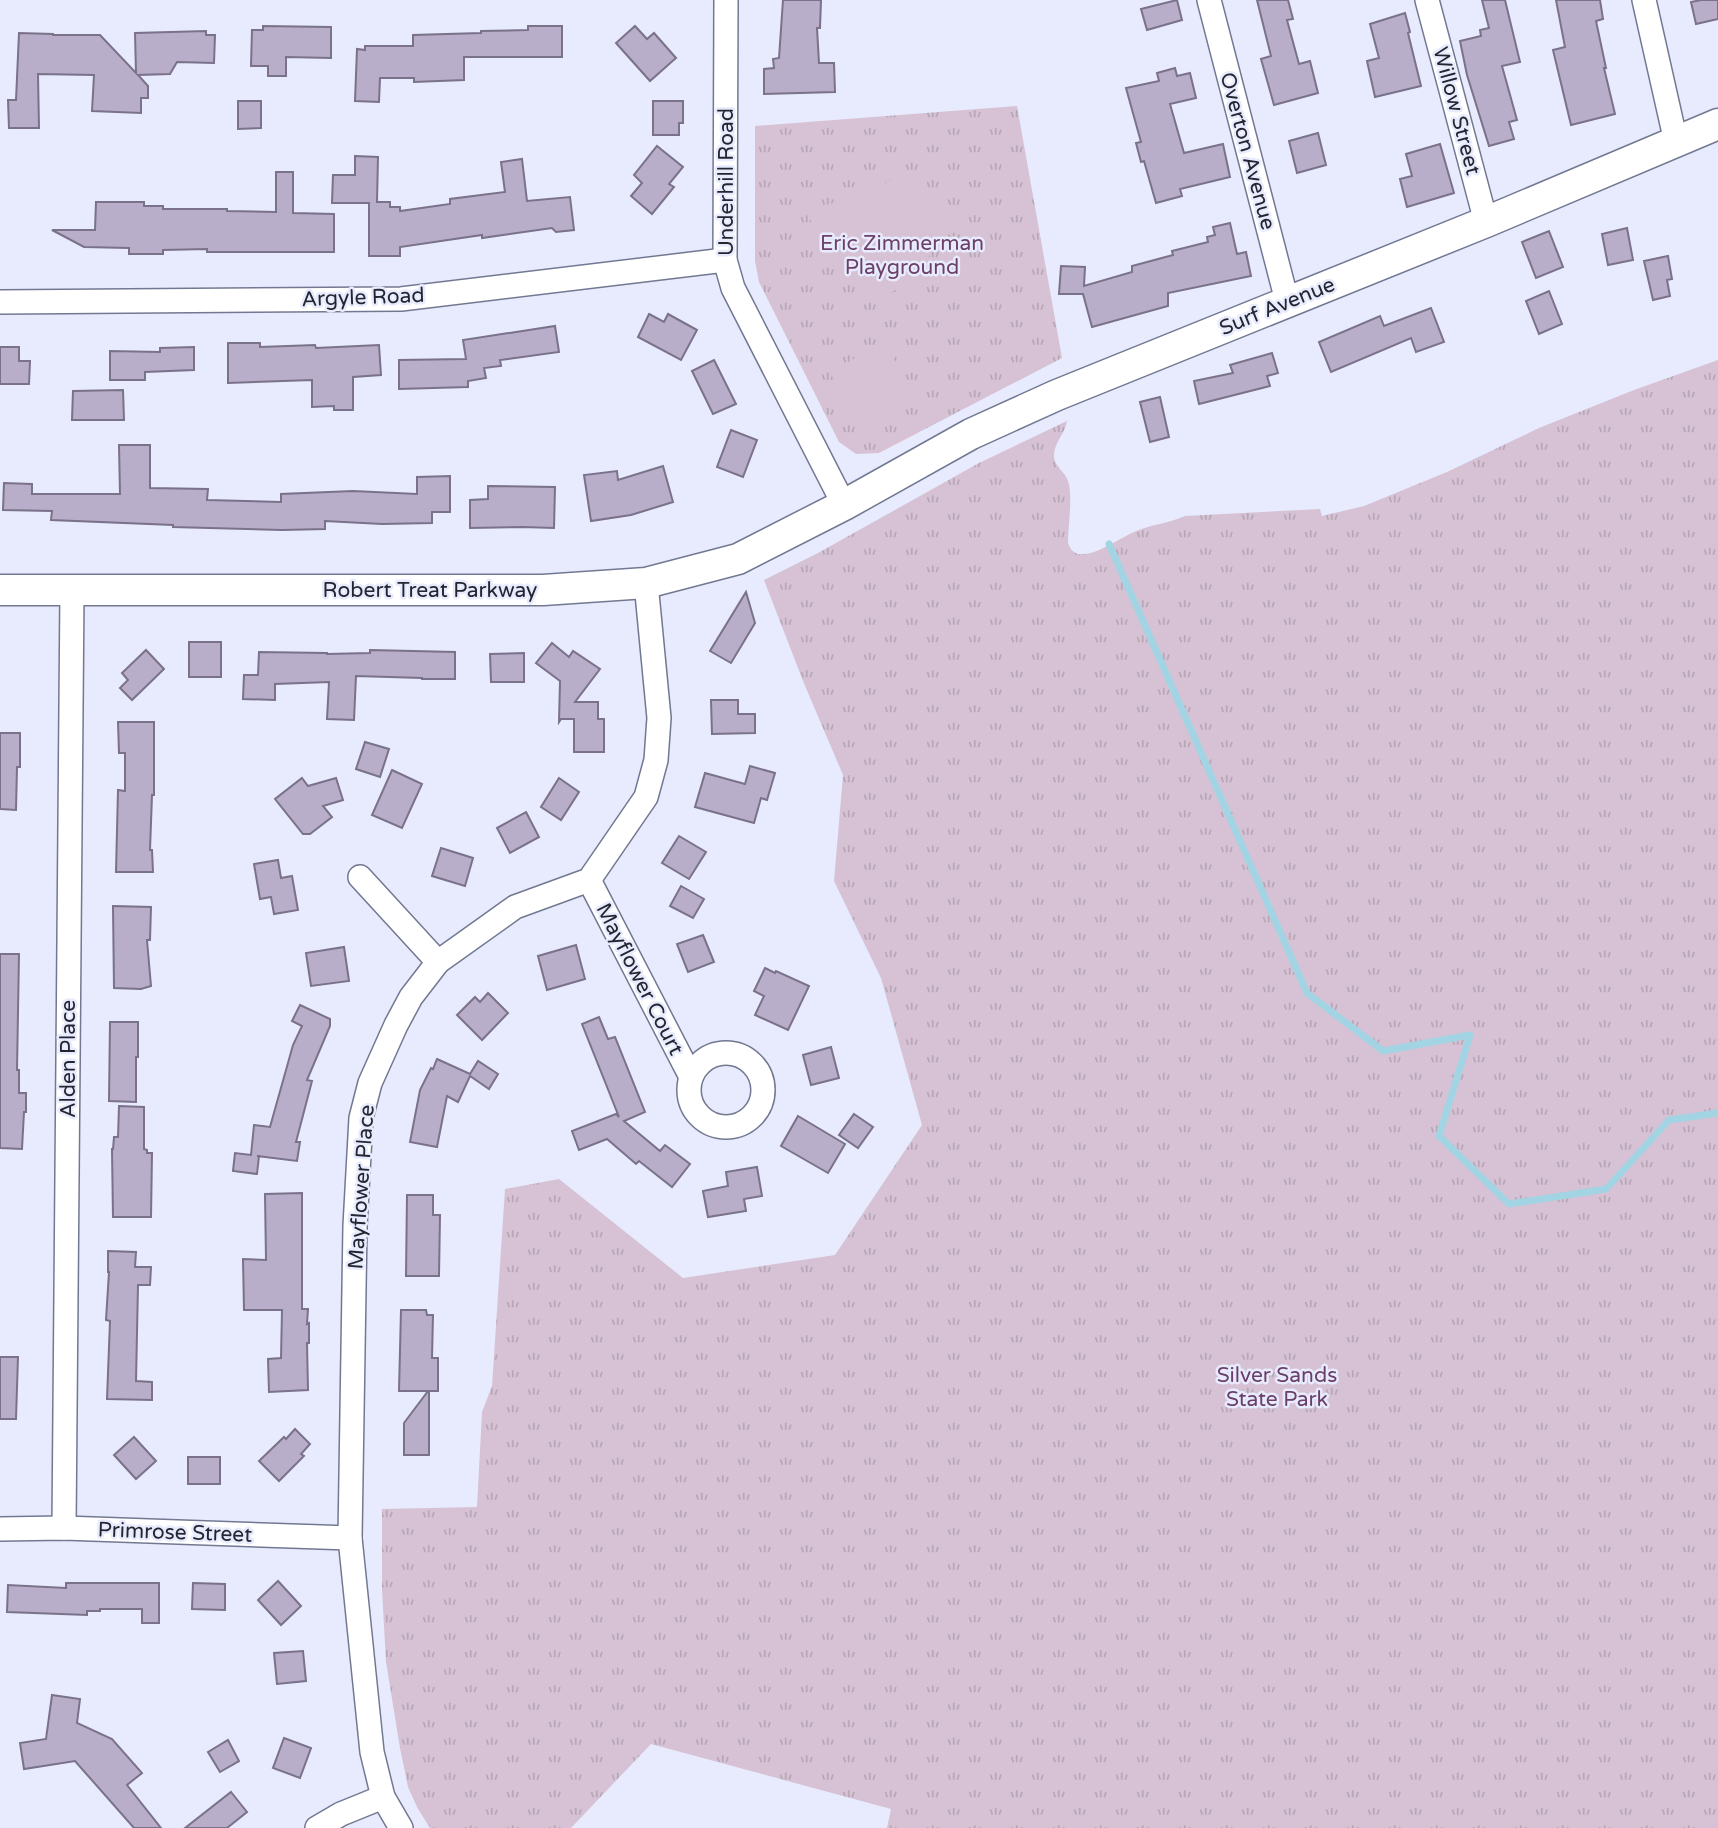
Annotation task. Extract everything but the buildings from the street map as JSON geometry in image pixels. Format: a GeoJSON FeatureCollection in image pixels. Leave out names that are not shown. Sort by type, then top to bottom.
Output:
{"type":"FeatureCollection","features":[{"type":"Feature","properties":{"kind":"street","name":"Underhill Road"},"geometry":{"type":"LineString","coordinates":[[726,0],[725,260],[733,288],[844,505]]}},
{"type":"Feature","properties":{"kind":"street","name":"Overton Avenue"},"geometry":{"type":"LineString","coordinates":[[1209,0],[1287,301]]}},
{"type":"Feature","properties":{"kind":"street","name":"Willow Street"},"geometry":{"type":"LineString","coordinates":[[1427,0],[1486,222]]}},
{"type":"Feature","properties":{"kind":"street"},"geometry":{"type":"LineString","coordinates":[[1644,0],[1676,142]]}},
{"type":"Feature","properties":{"kind":"street","name":"Surf Avenue"},"geometry":{"type":"LineString","coordinates":[[844,505],[971,434],[1057,395],[1486,222],[1718,124]]}},
{"type":"Feature","properties":{"kind":"street","name":"Argyle Road"},"geometry":{"type":"LineString","coordinates":[[0,302],[401,299],[725,260]]}},
{"type":"Feature","properties":{"kind":"street","name":"Robert Treat Parkway"},"geometry":{"type":"LineString","coordinates":[[0,590],[543,590],[646,583],[738,559],[844,505]]}},
{"type":"Feature","properties":{"kind":"street"},"geometry":{"type":"LineString","coordinates":[[589,880],[646,797],[656,760],[659,718],[646,583]]}},
{"type":"Feature","properties":{"kind":"street","name":"Alden Place"},"geometry":{"type":"LineString","coordinates":[[64,1528],[72,590]]}},
{"type":"Feature","properties":{"kind":"street"},"geometry":{"type":"LineString","coordinates":[[360,877],[438,962]]}},
{"type":"Feature","properties":{"kind":"street","name":"Mayflower Place"},"geometry":{"type":"LineString","coordinates":[[401,1828],[383,1797],[372,1752],[350,1538],[355,1226],[361,1118],[370,1083],[387,1043],[411,997],[438,962],[515,907],[589,880]]}},
{"type":"Feature","properties":{"kind":"street","name":"Mayflower Court"},"geometry":{"type":"LineString","coordinates":[[589,880],[691,1077]]}},
{"type":"Feature","properties":{"kind":"street","name":"Primrose Street"},"geometry":{"type":"LineString","coordinates":[[0,1529],[64,1528],[350,1538]]}},
{"type":"Feature","properties":{"kind":"street"},"geometry":{"type":"LineString","coordinates":[[317,1828],[341,1814],[383,1797]]}},
{"type":"Feature","properties":{"kind":"green space","name":"Eric Zimmerman Playground"},"geometry":{"type":"Polygon","coordinates":[[[1017,106],[1062,358],[879,453],[856,454],[839,442],[759,282],[755,261],[755,126],[1017,106]]]}},
{"type":"Feature","properties":{"kind":"green space"},"geometry":{"type":"Polygon","coordinates":[[[911,173],[942,223],[919,282],[864,301],[806,213],[911,173]]]}},
{"type":"Feature","properties":{"kind":"green space"},"geometry":{"type":"Polygon","coordinates":[[[883,341],[915,394],[861,425],[830,373],[883,341]]]}},
{"type":"Feature","properties":{"kind":"green space","name":"Silver Sands State Park"},"geometry":{"type":"Polygon","coordinates":[[[1718,360],[1718,1828],[887,1828],[891,1809],[651,1744],[571,1828],[430,1828],[408,1787],[386,1662],[382,1509],[477,1507],[482,1412],[492,1386],[505,1189],[559,1179],[683,1278],[835,1255],[922,1125],[881,978],[834,881],[843,775],[764,580],[979,463],[1067,421],[1055,448],[1054,457],[1067,478],[1069,487],[1068,543],[1074,552],[1084,554],[1097,551],[1139,530],[1185,516],[1320,509],[1322,516],[1364,506],[1447,472],[1539,428],[1718,360]]]}},
{"type":"Feature","properties":{"kind":"waterway"},"geometry":{"type":"LineString","coordinates":[[1109,544],[1307,993],[1383,1051],[1470,1035],[1439,1136],[1509,1204],[1606,1189],[1669,1120],[1718,1113]]}}]}
